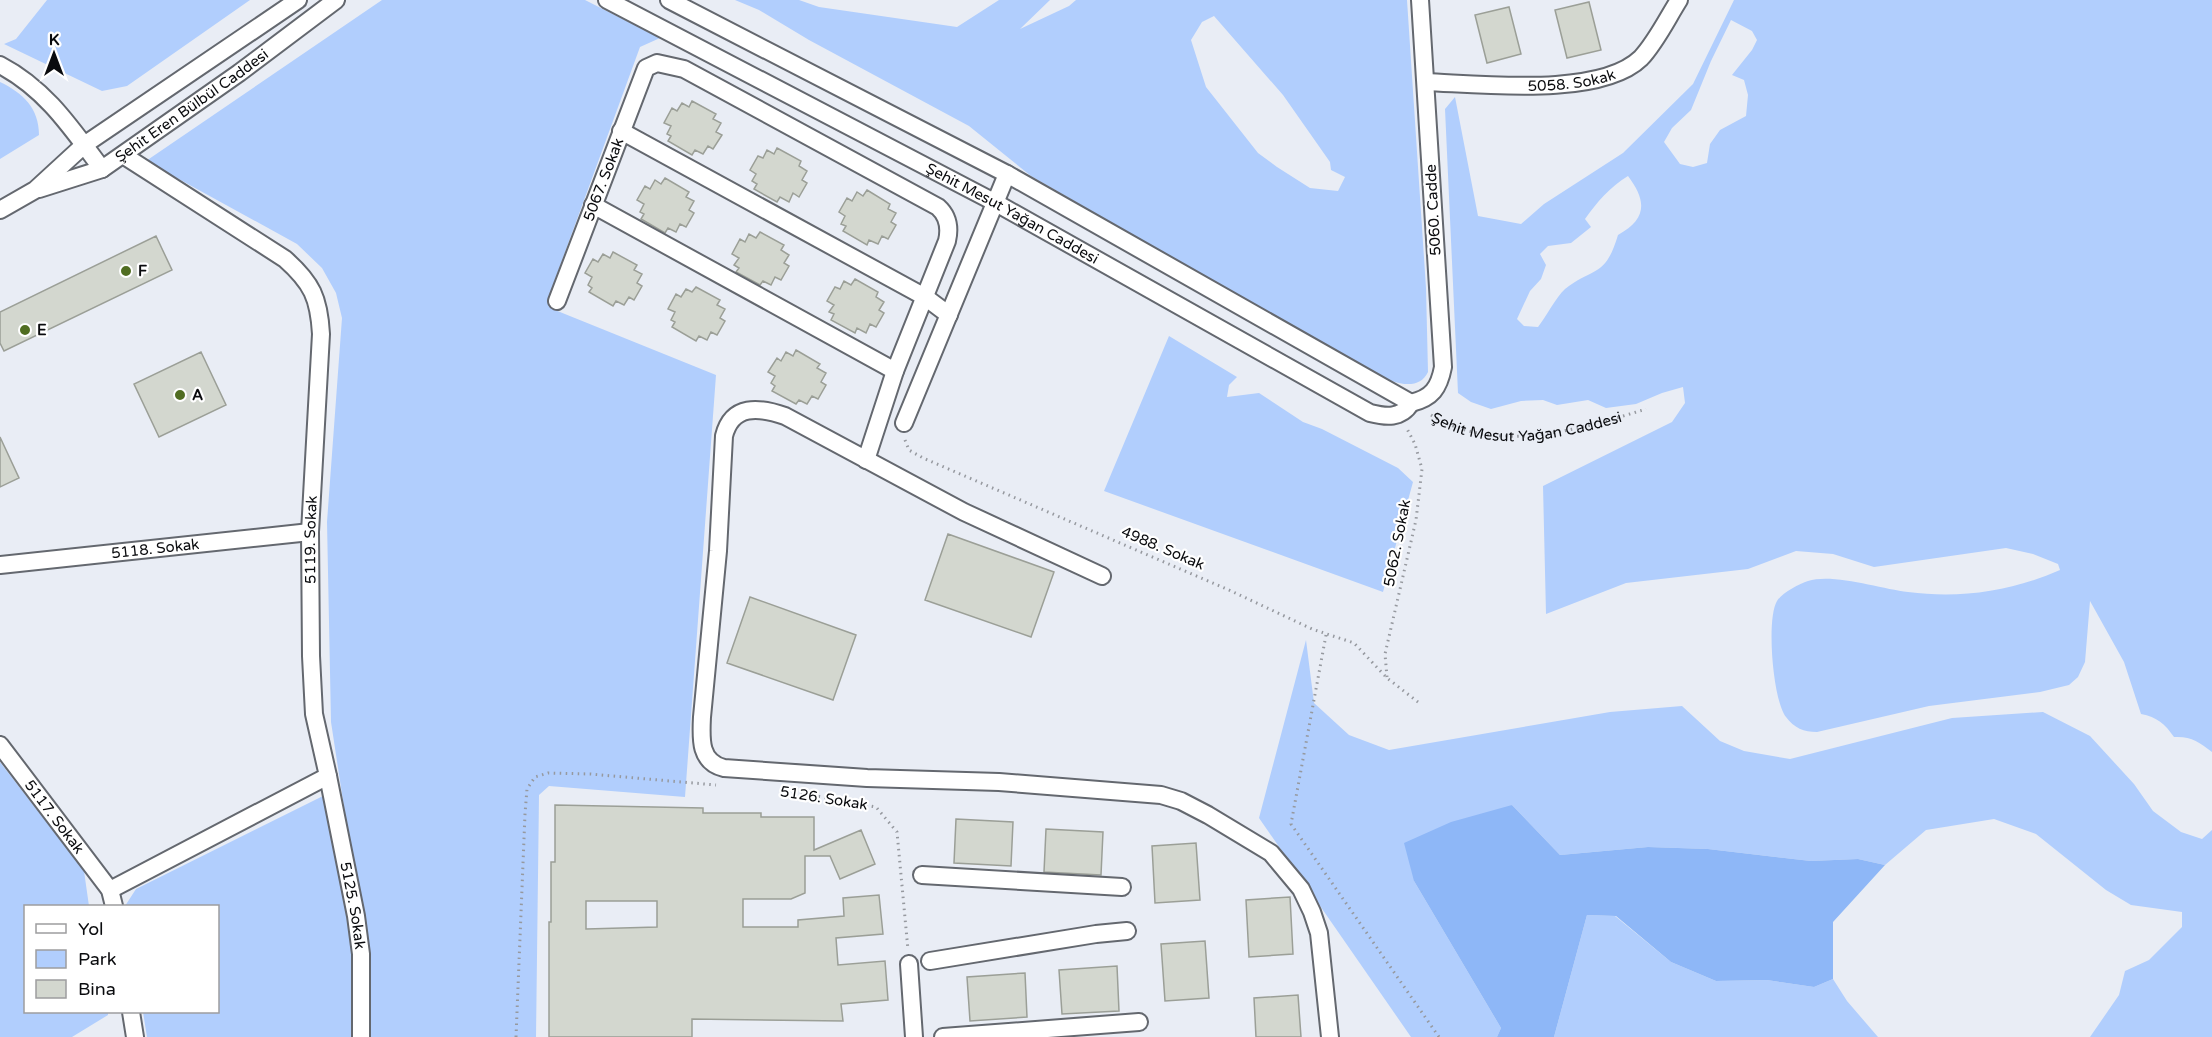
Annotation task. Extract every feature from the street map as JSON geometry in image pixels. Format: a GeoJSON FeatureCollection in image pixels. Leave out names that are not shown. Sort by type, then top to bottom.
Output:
{"type":"FeatureCollection","features":[{"type":"Feature","properties":{"kind":"street","name":"Şehit Eren Bülbül Caddesi"},"geometry":{"type":"LineString","coordinates":[[35,190],[84,145],[298,0]]}},
{"type":"Feature","properties":{"kind":"street","name":"Şehit Eren Bülbül Caddesi"},"geometry":{"type":"LineString","coordinates":[[0,210],[35,190],[102,169],[239,73],[336,0]]}},
{"type":"Feature","properties":{"kind":"street","name":"Şehit Mesut Yağan Caddesi"},"geometry":{"type":"LineString","coordinates":[[607,0],[996,203],[1370,413],[1385,416],[1405,409]]}},
{"type":"Feature","properties":{"kind":"street","name":"Şehit Mesut Yağan Caddesi"},"geometry":{"type":"LineString","coordinates":[[669,0],[1007,174],[1405,409]]}},
{"type":"Feature","properties":{"kind":"street","name":"5060. Cadde"},"geometry":{"type":"LineString","coordinates":[[1405,409],[1432,394],[1438,386],[1443,367],[1420,0]]}},
{"type":"Feature","properties":{"kind":"street","name":"5058. Sokak"},"geometry":{"type":"LineString","coordinates":[[1426,82],[1515,86],[1584,82],[1608,76],[1624,70],[1641,58],[1678,0]]}},
{"type":"Feature","properties":{"kind":"street","name":"5067. Sokak"},"geometry":{"type":"LineString","coordinates":[[557,301],[646,68],[657,63],[684,69],[938,207],[946,216],[948,236],[925,297]]}},
{"type":"Feature","properties":{"kind":"street"},"geometry":{"type":"LineString","coordinates":[[0,65],[16,73],[53,104],[102,169]]}},
{"type":"Feature","properties":{"kind":"street"},"geometry":{"type":"LineString","coordinates":[[621,132],[925,297],[949,315]]}},
{"type":"Feature","properties":{"kind":"street","name":"5119. Sokak"},"geometry":{"type":"LineString","coordinates":[[123,155],[285,259],[300,272],[312,289],[320,310],[321,334],[310,532],[311,656],[314,714],[328,776]]}},
{"type":"Feature","properties":{"kind":"street"},"geometry":{"type":"LineString","coordinates":[[904,423],[1007,174]]}},
{"type":"Feature","properties":{"kind":"street"},"geometry":{"type":"LineString","coordinates":[[593,205],[896,371]]}},
{"type":"Feature","properties":{"kind":"street"},"geometry":{"type":"LineString","coordinates":[[866,460],[896,371],[925,297]]}},
{"type":"Feature","properties":{"kind":"street"},"geometry":{"type":"LineString","coordinates":[[1102,576],[964,512],[785,416],[753,410],[743,412],[731,419],[724,436],[718,551],[701,733],[702,745],[711,763],[724,768],[867,778],[999,782],[1161,795],[1180,801],[1271,853],[1301,889],[1319,933],[1330,1037]]}},
{"type":"Feature","properties":{"kind":"street","name":"5118. Sokak"},"geometry":{"type":"LineString","coordinates":[[0,565],[310,532]]}},
{"type":"Feature","properties":{"kind":"street","name":"5117. Sokak"},"geometry":{"type":"LineString","coordinates":[[0,745],[110,890]]}},
{"type":"Feature","properties":{"kind":"street"},"geometry":{"type":"LineString","coordinates":[[114,905],[110,890],[328,776]]}},
{"type":"Feature","properties":{"kind":"street","name":"5125. Sokak"},"geometry":{"type":"LineString","coordinates":[[328,776],[356,916],[361,954],[361,1037]]}},
{"type":"Feature","properties":{"kind":"street"},"geometry":{"type":"LineString","coordinates":[[922,875],[1122,887]]}},
{"type":"Feature","properties":{"kind":"street"},"geometry":{"type":"LineString","coordinates":[[930,961],[1127,931]]}},
{"type":"Feature","properties":{"kind":"street"},"geometry":{"type":"LineString","coordinates":[[909,964],[914,1037]]}},
{"type":"Feature","properties":{"kind":"street"},"geometry":{"type":"LineString","coordinates":[[131,1013],[135,1037]]}},
{"type":"Feature","properties":{"kind":"street"},"geometry":{"type":"LineString","coordinates":[[943,1037],[1139,1022]]}},
{"type":"Feature","properties":{"kind":"path","name":"Şehit Mesut Yağan Caddesi"},"geometry":{"type":"LineString","coordinates":[[1405,409],[1476,433],[1512,436],[1578,429],[1646,409]]}},
{"type":"Feature","properties":{"kind":"path","name":"5062. Sokak"},"geometry":{"type":"LineString","coordinates":[[1387,678],[1385,654],[1416,520],[1422,469],[1405,409]]}},
{"type":"Feature","properties":{"kind":"path","name":"4988. Sokak"},"geometry":{"type":"LineString","coordinates":[[904,423],[903,437],[909,450],[923,458],[1229,590],[1326,635],[1354,643],[1387,678],[1418,702]]}},
{"type":"Feature","properties":{"kind":"path"},"geometry":{"type":"LineString","coordinates":[[1326,635],[1291,824],[1439,1037]]}},
{"type":"Feature","properties":{"kind":"path"},"geometry":{"type":"LineString","coordinates":[[516,1037],[525,814],[527,789],[535,777],[548,773],[590,774],[719,785]]}},
{"type":"Feature","properties":{"kind":"path","name":"5126. Sokak"},"geometry":{"type":"LineString","coordinates":[[788,791],[810,793],[876,807],[897,832],[909,964]]}},
{"type":"Feature","properties":{"kind":"green space"},"geometry":{"type":"Polygon","coordinates":[[[47,0],[250,0],[127,86],[102,91],[4,44],[16,39],[47,0]]]}},
{"type":"Feature","properties":{"kind":"green space"},"geometry":{"type":"Polygon","coordinates":[[[382,0],[585,0],[660,38],[640,47],[549,296],[555,310],[716,375],[685,797],[549,786],[539,795],[536,1037],[370,1037],[368,942],[351,853],[331,722],[327,522],[342,318],[336,293],[322,268],[297,244],[146,161],[382,0]]]}},
{"type":"Feature","properties":{"kind":"green space"},"geometry":{"type":"Polygon","coordinates":[[[735,0],[799,0],[819,7],[957,27],[999,0],[1050,0],[1020,29],[1069,6],[1076,0],[1407,0],[1426,288],[1428,372],[1421,380],[1412,384],[1389,380],[1365,369],[1031,176],[969,126],[809,40],[759,10],[735,0]],[[1214,16],[1202,22],[1191,40],[1206,87],[1258,153],[1310,188],[1338,191],[1345,177],[1331,170],[1330,162],[1283,95],[1214,16]]]}},
{"type":"Feature","properties":{"kind":"green space"},"geometry":{"type":"Polygon","coordinates":[[[1734,0],[2212,0],[2212,752],[2195,740],[2174,737],[2160,722],[2141,714],[2124,662],[2090,601],[2085,662],[2078,677],[2069,685],[2040,692],[1929,706],[1817,732],[1800,729],[1786,717],[1781,708],[1772,660],[1774,610],[1777,601],[1783,595],[1808,581],[1818,579],[1857,582],[1908,592],[1967,594],[2005,588],[2060,570],[2058,564],[2033,554],[2006,548],[1874,567],[1833,554],[1796,551],[1748,569],[1626,583],[1546,614],[1543,486],[1672,422],[1685,403],[1683,387],[1636,404],[1606,408],[1588,400],[1557,405],[1543,400],[1521,401],[1491,409],[1471,402],[1458,393],[1445,109],[1455,97],[1478,216],[1521,224],[1544,204],[1623,153],[1693,84],[1734,0]],[[1731,20],[1691,110],[1672,128],[1664,142],[1680,164],[1693,167],[1707,163],[1710,144],[1720,130],[1746,116],[1748,95],[1744,80],[1732,75],[1757,40],[1752,31],[1731,20]],[[1628,176],[1604,195],[1585,219],[1591,227],[1571,243],[1548,246],[1540,254],[1546,265],[1541,279],[1530,291],[1517,319],[1524,326],[1538,327],[1565,289],[1598,270],[1608,258],[1618,235],[1628,229],[1639,216],[1641,201],[1628,176]]]}},
{"type":"Feature","properties":{"kind":"green space"},"geometry":{"type":"Polygon","coordinates":[[[0,82],[16,91],[28,102],[36,117],[39,135],[0,159],[0,82]]]}},
{"type":"Feature","properties":{"kind":"green space"},"geometry":{"type":"Polygon","coordinates":[[[1169,336],[1237,377],[1229,385],[1227,397],[1259,393],[1303,422],[1322,429],[1398,468],[1413,482],[1383,592],[1104,491],[1169,336]]]}},
{"type":"Feature","properties":{"kind":"green space"},"geometry":{"type":"Polygon","coordinates":[[[1306,640],[1314,703],[1349,735],[1389,750],[1610,712],[1682,706],[1720,741],[1744,751],[1790,759],[1952,718],[2043,712],[2090,736],[2134,784],[2153,811],[2181,832],[2202,839],[2212,830],[2212,1037],[2090,1037],[2119,995],[2125,971],[2149,960],[2182,927],[2182,912],[2131,905],[2106,890],[2036,834],[1994,819],[1926,830],[1885,865],[1858,859],[1811,861],[1708,849],[1648,847],[1560,855],[1512,805],[1414,881],[1501,1028],[1497,1037],[1411,1037],[1259,818],[1306,640]]]}},
{"type":"Feature","properties":{"kind":"green space"},"geometry":{"type":"Polygon","coordinates":[[[0,762],[84,871],[89,905],[24,905],[24,1013],[108,1013],[108,1015],[72,1037],[0,1037],[0,762]]]}},
{"type":"Feature","properties":{"kind":"green space"},"geometry":{"type":"Polygon","coordinates":[[[325,795],[352,927],[352,1037],[147,1037],[143,1013],[219,1013],[219,905],[126,905],[136,889],[325,795]]]}},
{"type":"Feature","properties":{"kind":"green space"},"geometry":{"type":"Polygon","coordinates":[[[1587,915],[1615,916],[1671,962],[1716,981],[1767,980],[1814,987],[1833,979],[1847,1001],[1878,1037],[1554,1037],[1587,915]]]}},
{"type":"Feature","properties":{"kind":"shaded area"},"geometry":{"type":"Polygon","coordinates":[[[1512,805],[1560,855],[1648,847],[1708,849],[1811,861],[1858,859],[1885,865],[1833,922],[1833,979],[1814,987],[1767,980],[1716,981],[1671,962],[1616,916],[1587,915],[1554,1037],[1497,1037],[1501,1028],[1414,881],[1404,843],[1451,822],[1512,805]]]}},
{"type":"Feature","properties":{"kind":"building"},"geometry":{"type":"Polygon","coordinates":[[[1589,2],[1601,50],[1567,58],[1555,10],[1589,2]]]}},
{"type":"Feature","properties":{"kind":"building"},"geometry":{"type":"Polygon","coordinates":[[[1509,7],[1521,54],[1487,63],[1475,15],[1509,7]]]}},
{"type":"Feature","properties":{"kind":"building"},"geometry":{"type":"Polygon","coordinates":[[[692,101],[716,114],[713,119],[721,123],[716,132],[722,135],[713,149],[708,146],[703,154],[695,150],[692,155],[668,141],[671,136],[667,134],[671,126],[664,123],[672,108],[677,111],[682,103],[689,107],[692,101]]]}},
{"type":"Feature","properties":{"kind":"building"},"geometry":{"type":"Polygon","coordinates":[[[777,148],[801,161],[799,166],[807,171],[802,180],[807,183],[799,197],[793,193],[789,202],[780,197],[777,202],[754,189],[757,184],[752,181],[756,174],[750,170],[758,156],[763,158],[767,150],[774,154],[777,148]]]}},
{"type":"Feature","properties":{"kind":"building"},"geometry":{"type":"Polygon","coordinates":[[[665,178],[689,192],[686,197],[694,201],[689,210],[694,213],[686,227],[680,224],[676,232],[668,228],[665,233],[641,219],[644,214],[640,212],[644,204],[637,200],[645,186],[650,189],[655,180],[661,184],[665,178]]]}},
{"type":"Feature","properties":{"kind":"building"},"geometry":{"type":"Polygon","coordinates":[[[867,190],[890,204],[888,209],[896,213],[891,222],[896,225],[888,239],[882,236],[878,244],[869,240],[867,245],[843,231],[846,226],[841,224],[845,216],[839,212],[847,198],[852,201],[857,192],[863,196],[867,190]]]}},
{"type":"Feature","properties":{"kind":"building"},"geometry":{"type":"Polygon","coordinates":[[[760,232],[784,245],[781,250],[789,255],[784,263],[789,266],[781,280],[775,277],[771,285],[763,281],[760,285],[736,272],[739,268],[734,265],[739,258],[732,254],[740,239],[745,242],[749,234],[756,238],[760,232]]]}},
{"type":"Feature","properties":{"kind":"building"},"geometry":{"type":"Polygon","coordinates":[[[156,236],[172,270],[4,351],[0,343],[0,312],[156,236]]]}},
{"type":"Feature","properties":{"kind":"building"},"geometry":{"type":"Polygon","coordinates":[[[613,252],[637,265],[634,270],[642,274],[637,283],[642,286],[634,300],[629,297],[624,305],[616,301],[613,306],[589,292],[592,288],[588,285],[592,277],[585,273],[593,259],[598,262],[603,254],[610,258],[613,252]]]}},
{"type":"Feature","properties":{"kind":"building"},"geometry":{"type":"Polygon","coordinates":[[[855,279],[878,292],[876,297],[884,302],[879,310],[884,313],[876,327],[870,324],[866,333],[857,328],[855,333],[831,320],[834,314],[829,312],[834,305],[827,301],[835,287],[840,289],[844,281],[851,285],[855,279]]]}},
{"type":"Feature","properties":{"kind":"building"},"geometry":{"type":"Polygon","coordinates":[[[696,287],[720,300],[717,305],[725,309],[720,318],[725,321],[717,335],[711,332],[707,340],[699,336],[696,341],[672,327],[675,322],[671,320],[675,312],[668,309],[676,294],[681,297],[686,289],[692,292],[696,287]]]}},
{"type":"Feature","properties":{"kind":"building"},"geometry":{"type":"Polygon","coordinates":[[[796,350],[820,364],[817,368],[826,373],[821,382],[826,385],[818,399],[812,396],[807,404],[799,400],[796,404],[772,391],[775,386],[771,383],[775,376],[768,372],[777,358],[781,361],[786,352],[793,356],[796,350]]]}},
{"type":"Feature","properties":{"kind":"building","name":"A"},"geometry":{"type":"Polygon","coordinates":[[[201,352],[226,405],[159,437],[134,384],[201,352]]]}},
{"type":"Feature","properties":{"kind":"building"},"geometry":{"type":"Polygon","coordinates":[[[0,437],[19,478],[0,487],[0,437]]]}},
{"type":"Feature","properties":{"kind":"building"},"geometry":{"type":"Polygon","coordinates":[[[948,534],[1054,572],[1031,637],[925,600],[948,534]]]}},
{"type":"Feature","properties":{"kind":"building"},"geometry":{"type":"Polygon","coordinates":[[[750,597],[856,635],[833,700],[727,663],[750,597]]]}},
{"type":"Feature","properties":{"kind":"building"},"geometry":{"type":"Polygon","coordinates":[[[555,805],[703,808],[703,813],[761,813],[761,817],[814,817],[814,850],[861,830],[875,864],[840,879],[830,856],[805,856],[805,893],[791,899],[743,899],[743,927],[798,927],[798,920],[844,916],[843,898],[879,895],[883,934],[836,938],[838,965],[885,961],[888,1000],[841,1004],[843,1021],[692,1019],[692,1037],[549,1037],[551,862],[555,862],[555,805]],[[586,901],[586,929],[657,927],[657,901],[586,901]]]}},
{"type":"Feature","properties":{"kind":"building"},"geometry":{"type":"Polygon","coordinates":[[[956,819],[1013,822],[1011,866],[954,863],[956,819]]]}},
{"type":"Feature","properties":{"kind":"building"},"geometry":{"type":"Polygon","coordinates":[[[1046,829],[1103,832],[1101,875],[1044,872],[1046,829]]]}},
{"type":"Feature","properties":{"kind":"building"},"geometry":{"type":"Polygon","coordinates":[[[1196,843],[1200,900],[1155,903],[1152,846],[1196,843]]]}},
{"type":"Feature","properties":{"kind":"building"},"geometry":{"type":"Polygon","coordinates":[[[1290,897],[1293,954],[1249,957],[1246,900],[1290,897]]]}},
{"type":"Feature","properties":{"kind":"building"},"geometry":{"type":"Polygon","coordinates":[[[1205,941],[1209,998],[1165,1001],[1161,944],[1205,941]]]}},
{"type":"Feature","properties":{"kind":"building"},"geometry":{"type":"Polygon","coordinates":[[[1117,966],[1119,1011],[1062,1014],[1059,970],[1117,966]]]}},
{"type":"Feature","properties":{"kind":"building"},"geometry":{"type":"Polygon","coordinates":[[[1025,973],[1027,1017],[970,1021],[967,977],[1025,973]]]}},
{"type":"Feature","properties":{"kind":"building"},"geometry":{"type":"Polygon","coordinates":[[[1298,995],[1301,1037],[1256,1037],[1254,998],[1298,995]]]}},
{"type":"Feature","properties":{"kind":"place","name":"F"},"geometry":{"type":"Point","coordinates":[126,271]}},
{"type":"Feature","properties":{"kind":"place","name":"E"},"geometry":{"type":"Point","coordinates":[25,330]}},
{"type":"Feature","properties":{"kind":"place","name":"A"},"geometry":{"type":"Point","coordinates":[180,395]}}]}
